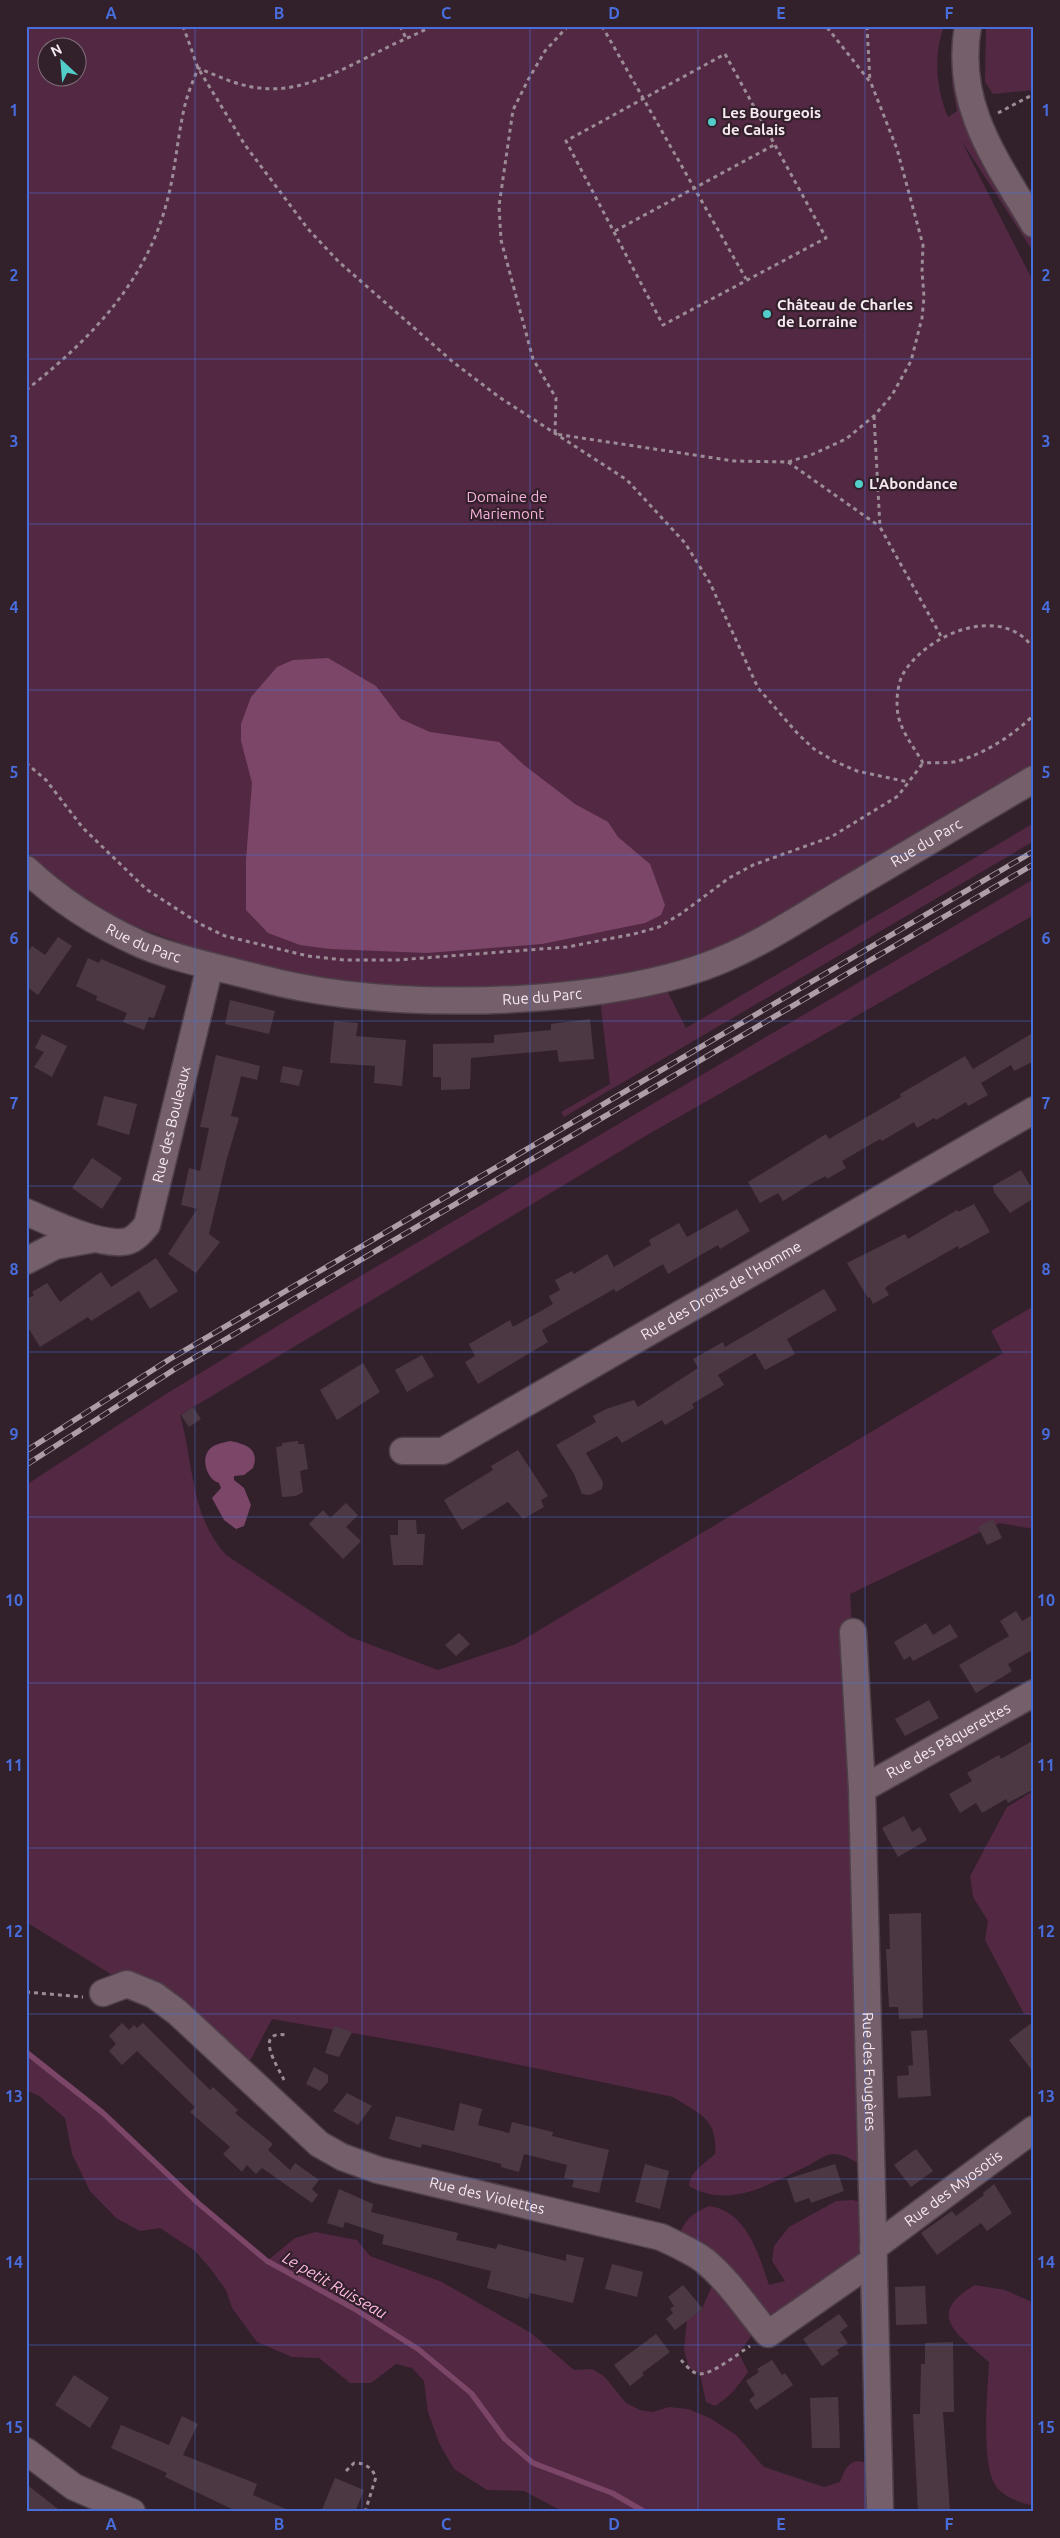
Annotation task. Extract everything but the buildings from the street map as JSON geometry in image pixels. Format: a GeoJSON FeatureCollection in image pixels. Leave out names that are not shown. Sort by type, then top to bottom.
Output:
{"type":"FeatureCollection","features":[{"type":"Feature","properties":{"kind":"street"},"geometry":{"type":"LineString","coordinates":[[968,26],[966,82],[976,122],[1034,224]]}},
{"type":"Feature","properties":{"kind":"street","name":"Rue du Parc"},"geometry":{"type":"LineString","coordinates":[[26,869],[68,905],[116,933],[143,945],[210,966],[300,988],[358,996],[422,999],[518,998],[599,992],[672,976],[725,959],[768,936],[1034,779]]}},
{"type":"Feature","properties":{"kind":"street","name":"Rue des Bouleaux"},"geometry":{"type":"LineString","coordinates":[[26,1212],[95,1239],[122,1242],[140,1234],[147,1225],[210,966]]}},
{"type":"Feature","properties":{"kind":"street","name":"Rue des Droits de l'Homme"},"geometry":{"type":"LineString","coordinates":[[403,1451],[443,1451],[1034,1110]]}},
{"type":"Feature","properties":{"kind":"street"},"geometry":{"type":"LineString","coordinates":[[26,1238],[95,1239]]}},
{"type":"Feature","properties":{"kind":"street","name":"Rue des Bouleaux"},"geometry":{"type":"LineString","coordinates":[[26,1261],[56,1246],[95,1239]]}},
{"type":"Feature","properties":{"kind":"street","name":"Rue des Fougères"},"geometry":{"type":"LineString","coordinates":[[852,1632],[862,1789],[880,2512]]}},
{"type":"Feature","properties":{"kind":"street","name":"Rue des Pâquerettes"},"geometry":{"type":"LineString","coordinates":[[862,1789],[1034,1693]]}},
{"type":"Feature","properties":{"kind":"street","name":"Rue des Violettes"},"geometry":{"type":"LineString","coordinates":[[103,1993],[127,1984],[154,1995],[177,2012],[244,2072],[312,2137],[342,2157],[378,2170],[661,2237],[704,2261],[768,2334]]}},
{"type":"Feature","properties":{"kind":"street","name":"Rue des Myosotis"},"geometry":{"type":"LineString","coordinates":[[873,2254],[1034,2129]]}},
{"type":"Feature","properties":{"kind":"street"},"geometry":{"type":"LineString","coordinates":[[768,2334],[873,2254]]}},
{"type":"Feature","properties":{"kind":"street"},"geometry":{"type":"LineString","coordinates":[[26,2451],[74,2487],[132,2512]]}},
{"type":"Feature","properties":{"kind":"path"},"geometry":{"type":"LineString","coordinates":[[183,26],[198,68],[255,159],[308,229],[339,262],[453,362],[500,397],[627,480],[684,543],[710,583],[758,688],[798,734],[814,749],[834,761],[857,771],[908,782]]}},
{"type":"Feature","properties":{"kind":"path"},"geometry":{"type":"LineString","coordinates":[[400,26],[406,38]]}},
{"type":"Feature","properties":{"kind":"path"},"geometry":{"type":"LineString","coordinates":[[198,68],[235,83],[261,88],[285,88],[315,81],[431,26]]}},
{"type":"Feature","properties":{"kind":"path"},"geometry":{"type":"LineString","coordinates":[[555,434],[556,398],[533,359],[501,240],[499,206],[514,110],[528,80],[545,51],[568,26]]}},
{"type":"Feature","properties":{"kind":"path"},"geometry":{"type":"LineString","coordinates":[[602,26],[746,280]]}},
{"type":"Feature","properties":{"kind":"path"},"geometry":{"type":"LineString","coordinates":[[555,434],[734,461],[788,462],[830,448],[846,439],[874,416],[892,395],[911,361],[922,318],[924,297],[923,245],[897,149],[870,83],[826,26]]}},
{"type":"Feature","properties":{"kind":"path"},"geometry":{"type":"LineString","coordinates":[[867,26],[870,83]]}},
{"type":"Feature","properties":{"kind":"path"},"geometry":{"type":"LineString","coordinates":[[725,54],[774,145],[826,238],[663,325],[566,141],[725,54]]}},
{"type":"Feature","properties":{"kind":"path"},"geometry":{"type":"LineString","coordinates":[[26,390],[84,340],[113,308],[147,258],[166,205],[186,100],[198,68]]}},
{"type":"Feature","properties":{"kind":"path"},"geometry":{"type":"LineString","coordinates":[[976,122],[1016,106],[1034,94]]}},
{"type":"Feature","properties":{"kind":"path"},"geometry":{"type":"LineString","coordinates":[[615,231],[774,145]]}},
{"type":"Feature","properties":{"kind":"path"},"geometry":{"type":"LineString","coordinates":[[874,416],[880,527]]}},
{"type":"Feature","properties":{"kind":"path"},"geometry":{"type":"LineString","coordinates":[[788,462],[880,527],[942,638]]}},
{"type":"Feature","properties":{"kind":"path"},"geometry":{"type":"LineString","coordinates":[[923,762],[900,724],[897,701],[902,675],[912,662],[942,638],[968,627],[992,626],[1013,631],[1034,649]]}},
{"type":"Feature","properties":{"kind":"path"},"geometry":{"type":"LineString","coordinates":[[923,762],[957,762],[980,753],[1000,741],[1034,715]]}},
{"type":"Feature","properties":{"kind":"path"},"geometry":{"type":"LineString","coordinates":[[26,762],[46,780],[83,828],[146,889],[172,907],[225,936],[308,956],[344,960],[396,960],[541,949],[634,934],[659,927],[682,913],[729,878],[753,865],[831,837],[898,796],[923,762]]}},
{"type":"Feature","properties":{"kind":"path"},"geometry":{"type":"LineString","coordinates":[[26,1992],[80,1998],[103,1993]]}},
{"type":"Feature","properties":{"kind":"path"},"geometry":{"type":"LineString","coordinates":[[680,2360],[693,2372],[700,2374],[768,2334]]}},
{"type":"Feature","properties":{"kind":"path"},"geometry":{"type":"LineString","coordinates":[[346,2471],[354,2463],[360,2463],[373,2471],[376,2477],[376,2483],[365,2512]]}},
{"type":"Feature","properties":{"kind":"green space","name":"Domaine de Mariemont"},"geometry":{"type":"Polygon","coordinates":[[[26,26],[944,26],[938,49],[937,72],[941,95],[948,117],[957,111],[952,83],[955,29],[966,62],[1034,224],[1034,253],[961,140],[1034,283],[1034,765],[734,943],[683,962],[598,979],[544,984],[446,988],[366,983],[285,974],[200,950],[126,923],[66,888],[26,850],[26,26]]]}},
{"type":"Feature","properties":{"kind":"green space"},"geometry":{"type":"Polygon","coordinates":[[[986,26],[1034,26],[1034,90],[993,94],[985,82],[986,26]]]}},
{"type":"Feature","properties":{"kind":"green space"},"geometry":{"type":"Polygon","coordinates":[[[1034,823],[1034,841],[564,1117],[561,1112],[610,1084],[599,991],[661,979],[686,1028],[1034,823]]]}},
{"type":"Feature","properties":{"kind":"green space"},"geometry":{"type":"Polygon","coordinates":[[[1034,879],[1034,915],[649,1134],[180,1415],[199,1506],[214,1540],[226,1555],[350,1637],[438,1670],[516,1644],[1003,1353],[991,1331],[1034,1306],[1034,1529],[999,1523],[850,1594],[862,1789],[858,2163],[843,2156],[830,2154],[765,2186],[750,2191],[735,2195],[704,2193],[689,2186],[695,2172],[715,2154],[713,2132],[705,2118],[673,2097],[438,2048],[272,2019],[244,2072],[127,1984],[26,1922],[26,1485],[166,1394],[325,1297],[1034,879]]]}},
{"type":"Feature","properties":{"kind":"green space"},"geometry":{"type":"Polygon","coordinates":[[[1030,1793],[1034,1794],[1034,2015],[1024,2014],[985,1940],[988,1921],[973,1897],[970,1876],[1007,1807],[1030,1793]]]}},
{"type":"Feature","properties":{"kind":"green space"},"geometry":{"type":"Polygon","coordinates":[[[26,2052],[103,2113],[198,2203],[267,2261],[295,2238],[315,2232],[357,2240],[370,2256],[442,2282],[531,2333],[574,2370],[592,2369],[604,2376],[626,2403],[640,2410],[652,2412],[669,2407],[688,2409],[710,2418],[736,2435],[764,2467],[824,2487],[840,2482],[845,2470],[852,2463],[856,2461],[866,2463],[873,2467],[880,2512],[564,2512],[524,2491],[487,2490],[454,2469],[439,2443],[428,2412],[424,2381],[412,2368],[396,2364],[371,2383],[350,2383],[319,2358],[292,2357],[257,2342],[232,2308],[226,2290],[195,2251],[160,2228],[140,2231],[116,2218],[90,2191],[72,2154],[65,2118],[39,2096],[26,2090],[26,2052]]]}},
{"type":"Feature","properties":{"kind":"green space"},"geometry":{"type":"Polygon","coordinates":[[[852,2200],[867,2203],[873,2248],[752,2335],[739,2353],[748,2372],[733,2391],[720,2403],[715,2406],[706,2402],[700,2374],[689,2368],[684,2350],[687,2320],[701,2311],[717,2274],[679,2237],[686,2221],[698,2211],[709,2206],[733,2216],[750,2236],[769,2285],[785,2281],[772,2261],[774,2246],[789,2227],[836,2201],[852,2200]]]}},
{"type":"Feature","properties":{"kind":"green space"},"geometry":{"type":"Polygon","coordinates":[[[975,2285],[1005,2290],[1034,2303],[1034,2506],[1007,2496],[999,2490],[993,2480],[989,2466],[986,2429],[989,2362],[967,2343],[951,2325],[949,2315],[951,2306],[959,2296],[975,2285]]]}},
{"type":"Feature","properties":{"kind":"shaded area"},"geometry":{"type":"Polygon","coordinates":[[[328,658],[376,686],[401,719],[430,732],[499,742],[524,765],[575,804],[608,822],[618,837],[650,864],[665,905],[661,915],[645,923],[542,944],[427,953],[330,949],[300,945],[268,933],[246,910],[246,860],[252,783],[241,741],[241,724],[251,697],[277,667],[293,660],[328,658]]]}},
{"type":"Feature","properties":{"kind":"shaded area"},"geometry":{"type":"Polygon","coordinates":[[[230,1441],[246,1446],[255,1456],[253,1468],[244,1475],[234,1476],[234,1480],[244,1488],[251,1505],[244,1526],[236,1529],[224,1520],[212,1498],[221,1488],[219,1483],[209,1474],[205,1460],[208,1451],[212,1447],[230,1441]]]}},
{"type":"Feature","properties":{"kind":"waterway","name":"Le petit Ruisseau"},"geometry":{"type":"LineString","coordinates":[[26,2052],[103,2113],[198,2203],[267,2261],[353,2308],[418,2349],[471,2393],[505,2439],[533,2463],[612,2493],[645,2512]]}},
{"type":"Feature","properties":{"kind":"railway"},"geometry":{"type":"LineString","coordinates":[[26,1451],[170,1359],[1034,851]]}},
{"type":"Feature","properties":{"kind":"railway"},"geometry":{"type":"LineString","coordinates":[[26,1465],[175,1369],[1034,864]]}},
{"type":"Feature","properties":{"kind":"place","name":"Les Bourgeois de Calais"},"geometry":{"type":"Point","coordinates":[712,122]}},
{"type":"Feature","properties":{"kind":"place","name":"Château de Charles de Lorraine"},"geometry":{"type":"Point","coordinates":[767,314]}},
{"type":"Feature","properties":{"kind":"place","name":"L'Abondance"},"geometry":{"type":"Point","coordinates":[859,484]}}]}
